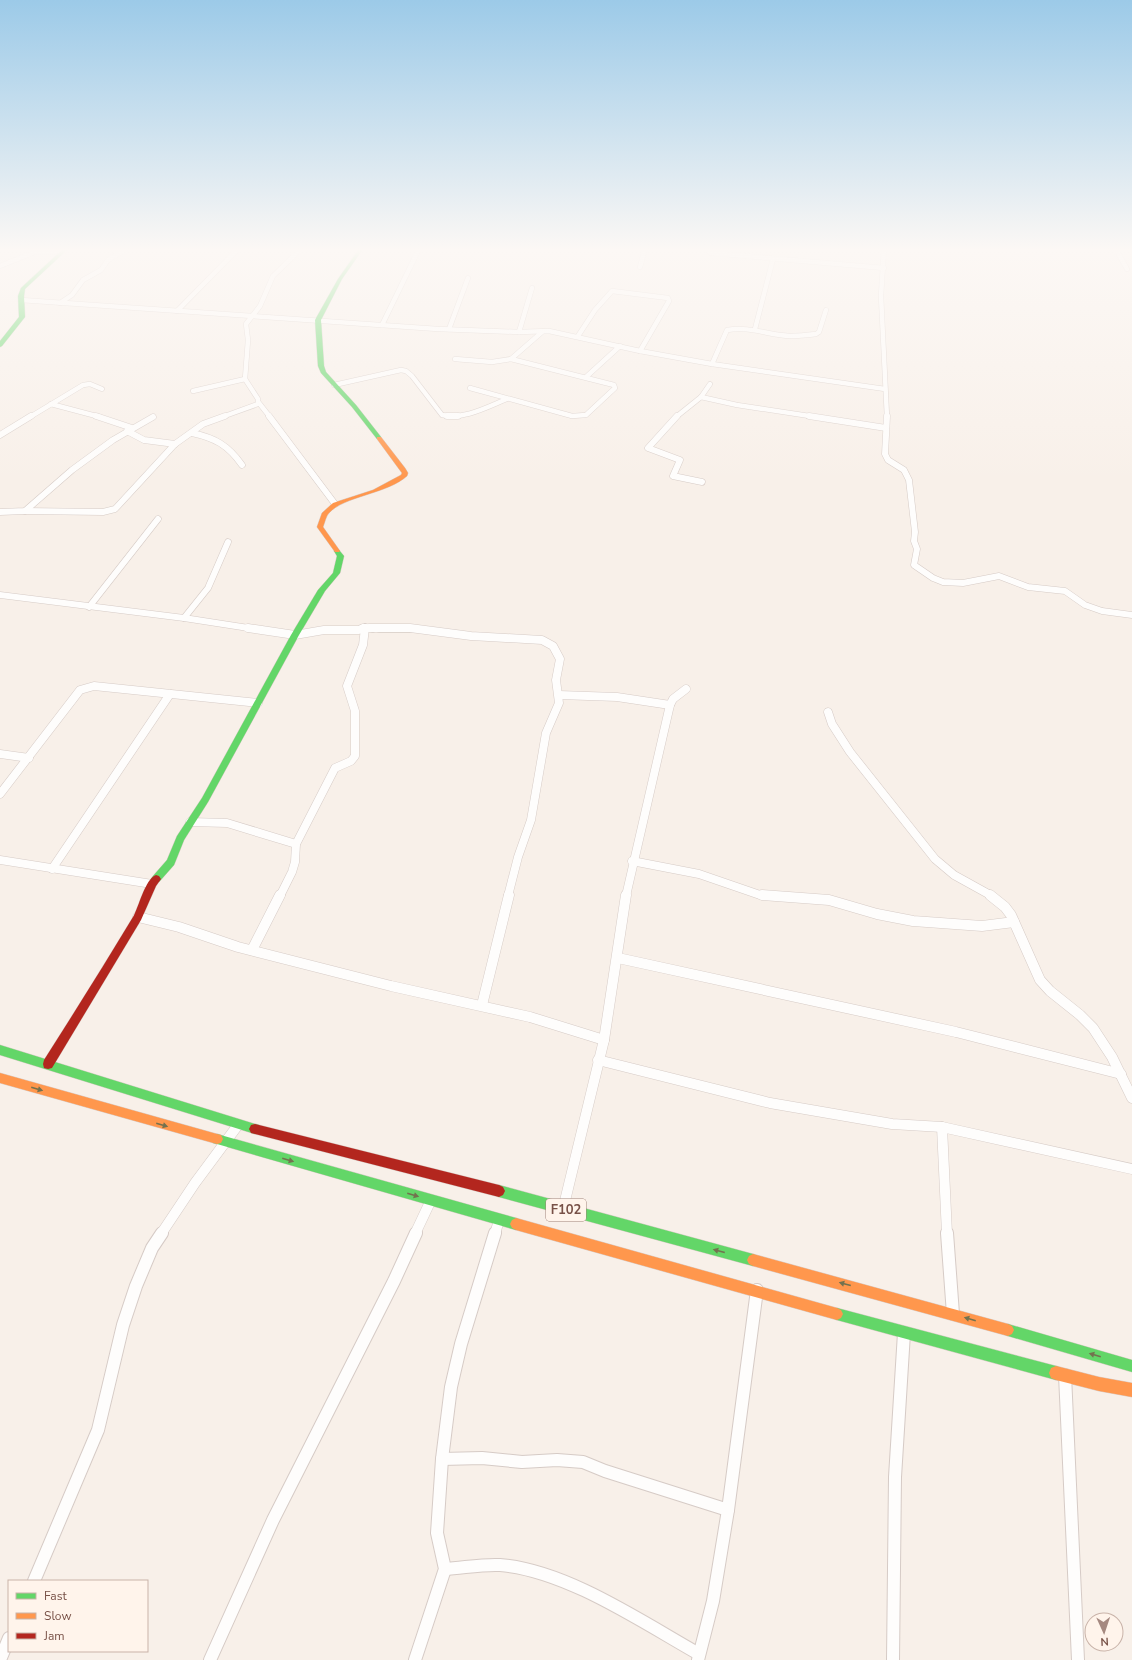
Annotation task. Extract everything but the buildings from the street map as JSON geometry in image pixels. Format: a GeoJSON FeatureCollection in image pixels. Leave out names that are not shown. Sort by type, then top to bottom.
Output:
{"type":"FeatureCollection","features":[{"type":"Feature","properties":{"kind":"street"},"geometry":{"type":"LineString","coordinates":[[2,341],[14,326]]}},
{"type":"Feature","properties":{"kind":"street"},"geometry":{"type":"LineString","coordinates":[[246,326],[248,340],[245,379],[259,402],[335,504]]}},
{"type":"Feature","properties":{"kind":"street"},"geometry":{"type":"LineString","coordinates":[[48,1064],[138,917],[152,884],[171,862],[180,839],[205,800],[295,635],[322,590],[333,577],[339,566],[341,556],[320,527],[325,513],[335,504],[392,484],[404,476],[405,473],[354,406],[324,372],[321,366],[318,326]]}},
{"type":"Feature","properties":{"kind":"street"},"geometry":{"type":"LineString","coordinates":[[406,326],[542,332],[578,336],[640,351],[712,364],[885,389]]}},
{"type":"Feature","properties":{"kind":"street"},"geometry":{"type":"LineString","coordinates":[[519,332],[521,326]]}},
{"type":"Feature","properties":{"kind":"street"},"geometry":{"type":"LineString","coordinates":[[578,336],[584,326]]}},
{"type":"Feature","properties":{"kind":"street"},"geometry":{"type":"LineString","coordinates":[[640,351],[654,326]]}},
{"type":"Feature","properties":{"kind":"street"},"geometry":{"type":"LineString","coordinates":[[712,364],[722,336],[728,330],[755,329],[790,336],[816,334],[819,332],[820,326]]}},
{"type":"Feature","properties":{"kind":"street"},"geometry":{"type":"LineString","coordinates":[[883,326],[887,406],[885,454],[888,460],[904,470],[909,480],[915,532],[914,541],[917,549],[914,565],[923,573],[933,578],[952,583],[999,576],[1028,587],[1065,591],[1085,604],[1102,612],[1132,615]]}},
{"type":"Feature","properties":{"kind":"street"},"geometry":{"type":"LineString","coordinates":[[511,359],[542,332]]}},
{"type":"Feature","properties":{"kind":"street"},"geometry":{"type":"LineString","coordinates":[[586,377],[620,346]]}},
{"type":"Feature","properties":{"kind":"street"},"geometry":{"type":"LineString","coordinates":[[455,359],[492,362],[511,359],[586,377],[614,385],[616,388],[586,415],[572,416],[470,388]]}},
{"type":"Feature","properties":{"kind":"street"},"geometry":{"type":"LineString","coordinates":[[334,385],[401,370],[406,371],[412,376],[442,415],[446,417],[465,414],[507,399]]}},
{"type":"Feature","properties":{"kind":"street"},"geometry":{"type":"LineString","coordinates":[[193,391],[245,379]]}},
{"type":"Feature","properties":{"kind":"street"},"geometry":{"type":"LineString","coordinates":[[0,435],[83,385],[90,384],[102,389]]}},
{"type":"Feature","properties":{"kind":"street"},"geometry":{"type":"LineString","coordinates":[[702,482],[673,476],[680,460],[648,448],[671,421],[701,397],[710,384]]}},
{"type":"Feature","properties":{"kind":"street"},"geometry":{"type":"LineString","coordinates":[[701,397],[737,405],[886,428]]}},
{"type":"Feature","properties":{"kind":"street"},"geometry":{"type":"LineString","coordinates":[[0,512],[25,510],[103,512],[115,509],[175,444],[185,436],[192,433],[203,424],[259,402]]}},
{"type":"Feature","properties":{"kind":"street"},"geometry":{"type":"LineString","coordinates":[[51,404],[107,419],[129,430],[144,440],[175,444]]}},
{"type":"Feature","properties":{"kind":"street"},"geometry":{"type":"LineString","coordinates":[[25,510],[72,470],[129,430],[153,417]]}},
{"type":"Feature","properties":{"kind":"street"},"geometry":{"type":"LineString","coordinates":[[192,433],[211,436],[226,444],[242,466]]}},
{"type":"Feature","properties":{"kind":"street"},"geometry":{"type":"LineString","coordinates":[[89,607],[158,519]]}},
{"type":"Feature","properties":{"kind":"street"},"geometry":{"type":"LineString","coordinates":[[184,618],[208,588],[228,542]]}},
{"type":"Feature","properties":{"kind":"street"},"geometry":{"type":"LineString","coordinates":[[0,595],[184,618],[295,635],[324,630],[359,630],[365,627],[374,629],[410,628],[471,636],[542,640],[553,646],[560,658],[556,680],[559,704],[546,734],[531,820],[518,857],[482,1005]]}},
{"type":"Feature","properties":{"kind":"street"},"geometry":{"type":"LineString","coordinates":[[252,950],[292,872],[295,862],[296,844],[335,768],[351,761],[354,756],[356,735],[354,710],[347,686],[363,645],[365,627]]}},
{"type":"Feature","properties":{"kind":"street"},"geometry":{"type":"LineString","coordinates":[[0,794],[80,690],[85,687],[94,686],[258,703]]}},
{"type":"Feature","properties":{"kind":"street"},"geometry":{"type":"LineString","coordinates":[[563,1209],[604,1040],[632,861],[670,705],[673,699],[686,689]]}},
{"type":"Feature","properties":{"kind":"street"},"geometry":{"type":"LineString","coordinates":[[52,869],[170,694]]}},
{"type":"Feature","properties":{"kind":"street"},"geometry":{"type":"LineString","coordinates":[[559,695],[617,697],[670,705]]}},
{"type":"Feature","properties":{"kind":"street"},"geometry":{"type":"LineString","coordinates":[[828,712],[834,729],[936,861],[957,879],[997,899],[1005,907],[1014,922],[1041,981],[1056,997],[1086,1020],[1121,1074],[1132,1098]]}},
{"type":"Feature","properties":{"kind":"street"},"geometry":{"type":"LineString","coordinates":[[0,754],[29,758]]}},
{"type":"Feature","properties":{"kind":"street"},"geometry":{"type":"LineString","coordinates":[[190,822],[227,824],[296,844]]}},
{"type":"Feature","properties":{"kind":"street"},"geometry":{"type":"LineString","coordinates":[[0,860],[152,884]]}},
{"type":"Feature","properties":{"kind":"street"},"geometry":{"type":"LineString","coordinates":[[632,861],[699,874],[760,895],[784,898],[829,900],[877,914],[913,921],[982,926],[1014,922]]}},
{"type":"Feature","properties":{"kind":"street"},"geometry":{"type":"LineString","coordinates":[[138,917],[252,950],[391,986],[482,1005],[530,1017],[604,1040]]}},
{"type":"Feature","properties":{"kind":"street"},"geometry":{"type":"LineString","coordinates":[[618,958],[956,1032],[1121,1074]]}},
{"type":"Feature","properties":{"kind":"street","name":"F102"},"geometry":{"type":"LineString","coordinates":[[0,1050],[238,1125],[514,1194],[563,1209],[907,1300],[1132,1366]]}},
{"type":"Feature","properties":{"kind":"street"},"geometry":{"type":"LineString","coordinates":[[598,1060],[770,1103],[892,1124],[942,1127],[1132,1169]]}},
{"type":"Feature","properties":{"kind":"street","name":"F102"},"geometry":{"type":"LineString","coordinates":[[0,1078],[499,1220],[757,1290],[904,1333],[1099,1384],[1132,1390]]}},
{"type":"Feature","properties":{"kind":"street"},"geometry":{"type":"LineString","coordinates":[[34,1580],[98,1430],[123,1326],[136,1286],[152,1248],[224,1142],[238,1125]]}},
{"type":"Feature","properties":{"kind":"street"},"geometry":{"type":"LineString","coordinates":[[942,1127],[945,1211],[953,1314]]}},
{"type":"Feature","properties":{"kind":"street"},"geometry":{"type":"LineString","coordinates":[[210,1660],[273,1520],[394,1281],[431,1200]]}},
{"type":"Feature","properties":{"kind":"street"},"geometry":{"type":"LineString","coordinates":[[415,1660],[444,1569],[437,1533],[442,1459],[451,1387],[461,1344],[499,1220]]}},
{"type":"Feature","properties":{"kind":"street"},"geometry":{"type":"LineString","coordinates":[[444,1569],[504,1565],[551,1576],[591,1595],[698,1657],[713,1601],[728,1510],[757,1290]]}},
{"type":"Feature","properties":{"kind":"street"},"geometry":{"type":"LineString","coordinates":[[893,1660],[896,1477],[904,1333]]}},
{"type":"Feature","properties":{"kind":"street"},"geometry":{"type":"LineString","coordinates":[[1065,1375],[1078,1660]]}},
{"type":"Feature","properties":{"kind":"street"},"geometry":{"type":"LineString","coordinates":[[442,1459],[482,1458],[522,1462],[557,1460],[583,1462],[605,1471],[728,1510]]}},
{"type":"Feature","properties":{"kind":"street"},"geometry":{"type":"LineString","coordinates":[[0,1660],[8,1640]]}},
{"type":"Feature","properties":{"kind":"traffic: fast"},"geometry":{"type":"LineString","coordinates":[[0,345],[15,326]]}},
{"type":"Feature","properties":{"kind":"traffic: fast"},"geometry":{"type":"LineString","coordinates":[[318,326],[321,366],[323,372],[354,406],[379,438]]}},
{"type":"Feature","properties":{"kind":"traffic: fast"},"geometry":{"type":"LineString","coordinates":[[156,879],[171,862],[180,839],[205,800],[295,635],[322,590],[336,573],[341,556],[337,551]]}},
{"type":"Feature","properties":{"kind":"traffic: fast"},"geometry":{"type":"LineString","coordinates":[[0,1050],[255,1129]]}},
{"type":"Feature","properties":{"kind":"traffic: fast"},"geometry":{"type":"LineString","coordinates":[[217,1139],[516,1224]]}},
{"type":"Feature","properties":{"kind":"traffic: fast"},"geometry":{"type":"LineString","coordinates":[[499,1191],[753,1260]]}},
{"type":"Feature","properties":{"kind":"traffic: fast"},"geometry":{"type":"LineString","coordinates":[[837,1314],[1056,1373]]}},
{"type":"Feature","properties":{"kind":"traffic: fast"},"geometry":{"type":"LineString","coordinates":[[1008,1330],[1132,1366]]}},
{"type":"Feature","properties":{"kind":"traffic: slow"},"geometry":{"type":"LineString","coordinates":[[337,551],[320,527],[325,513],[335,504],[375,491],[404,476],[405,473],[402,468],[379,438]]}},
{"type":"Feature","properties":{"kind":"traffic: slow"},"geometry":{"type":"LineString","coordinates":[[0,1078],[217,1139]]}},
{"type":"Feature","properties":{"kind":"traffic: slow"},"geometry":{"type":"LineString","coordinates":[[516,1224],[837,1314]]}},
{"type":"Feature","properties":{"kind":"traffic: slow"},"geometry":{"type":"LineString","coordinates":[[753,1260],[1008,1330]]}},
{"type":"Feature","properties":{"kind":"traffic: slow"},"geometry":{"type":"LineString","coordinates":[[1056,1373],[1099,1384],[1132,1390]]}},
{"type":"Feature","properties":{"kind":"traffic: jam"},"geometry":{"type":"LineString","coordinates":[[48,1064],[138,917],[152,884],[156,879]]}},
{"type":"Feature","properties":{"kind":"traffic: jam"},"geometry":{"type":"LineString","coordinates":[[255,1129],[499,1191]]}}]}
